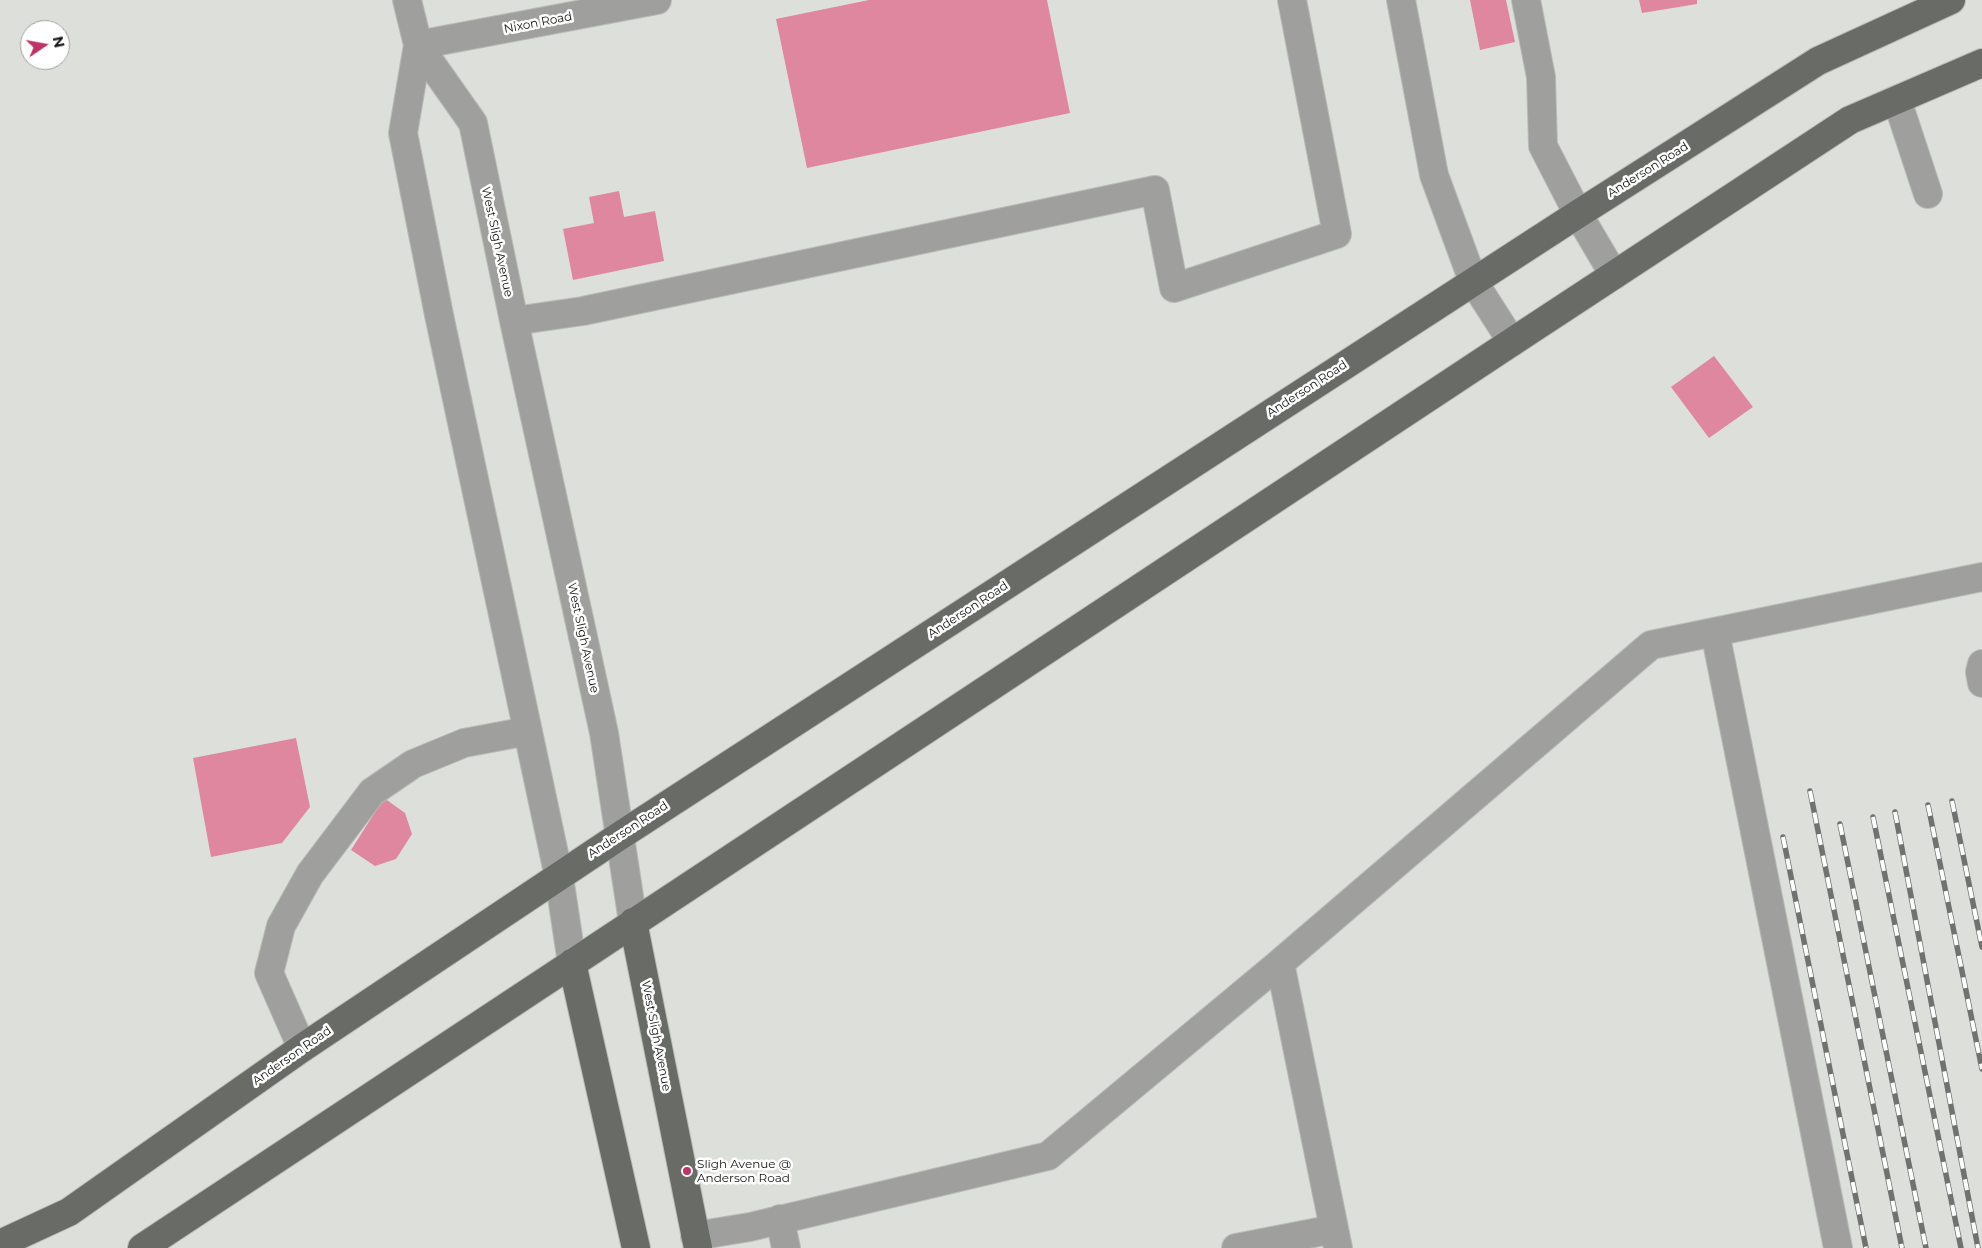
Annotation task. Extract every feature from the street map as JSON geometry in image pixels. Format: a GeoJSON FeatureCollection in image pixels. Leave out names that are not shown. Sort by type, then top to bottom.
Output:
{"type":"FeatureCollection","features":[{"type":"Feature","properties":{"kind":"main road","name":"Anderson Road"},"geometry":{"type":"LineString","coordinates":[[0,1244],[69,1212],[302,1048],[559,876],[1578,214],[1818,61],[1951,0]]}},
{"type":"Feature","properties":{"kind":"main road"},"geometry":{"type":"LineString","coordinates":[[142,1248],[1850,120],[1982,63]]}},
{"type":"Feature","properties":{"kind":"main road","name":"West Sligh Avenue"},"geometry":{"type":"LineString","coordinates":[[634,922],[697,1242]]}},
{"type":"Feature","properties":{"kind":"main road","name":"West Sligh Avenue"},"geometry":{"type":"LineString","coordinates":[[572,963],[636,1248]]}},
{"type":"Feature","properties":{"kind":"street","name":"West Sligh Avenue"},"geometry":{"type":"LineString","coordinates":[[407,0],[418,45],[473,123],[514,322],[604,733],[634,922]]}},
{"type":"Feature","properties":{"kind":"street","name":"Nixon Road"},"geometry":{"type":"LineString","coordinates":[[418,45],[657,0]]}},
{"type":"Feature","properties":{"kind":"street"},"geometry":{"type":"LineString","coordinates":[[514,322],[583,310],[1156,190],[1174,288],[1337,234],[1292,0]]}},
{"type":"Feature","properties":{"kind":"street"},"geometry":{"type":"LineString","coordinates":[[1401,0],[1434,175],[1473,282],[1512,342]]}},
{"type":"Feature","properties":{"kind":"street"},"geometry":{"type":"LineString","coordinates":[[1526,0],[1541,77],[1543,146],[1578,214],[1614,275]]}},
{"type":"Feature","properties":{"kind":"street","name":"West Sligh Avenue"},"geometry":{"type":"LineString","coordinates":[[418,45],[403,132],[439,315],[559,876],[572,963]]}},
{"type":"Feature","properties":{"kind":"street"},"geometry":{"type":"LineString","coordinates":[[1897,100],[1928,194]]}},
{"type":"Feature","properties":{"kind":"street"},"geometry":{"type":"LineString","coordinates":[[697,1242],[750,1227],[1048,1156],[1280,963],[1651,646],[1982,577]]}},
{"type":"Feature","properties":{"kind":"street"},"geometry":{"type":"LineString","coordinates":[[1715,632],[1838,1248]]}},
{"type":"Feature","properties":{"kind":"street"},"geometry":{"type":"LineString","coordinates":[[1982,664],[1980,672],[1982,683]]}},
{"type":"Feature","properties":{"kind":"street"},"geometry":{"type":"LineString","coordinates":[[302,1048],[269,973],[281,926],[310,874],[372,792],[413,764],[464,743],[528,731]]}},
{"type":"Feature","properties":{"kind":"street"},"geometry":{"type":"LineString","coordinates":[[1236,1248],[1336,1238],[1280,963]]}},
{"type":"Feature","properties":{"kind":"street"},"geometry":{"type":"LineString","coordinates":[[780,1220],[786,1248]]}},
{"type":"Feature","properties":{"kind":"building"},"geometry":{"type":"Polygon","coordinates":[[[869,0],[1047,0],[1070,113],[807,168],[776,19],[869,0]]]}},
{"type":"Feature","properties":{"kind":"building"},"geometry":{"type":"Polygon","coordinates":[[[1470,0],[1506,0],[1515,42],[1480,50],[1470,0]]]}},
{"type":"Feature","properties":{"kind":"building"},"geometry":{"type":"Polygon","coordinates":[[[1639,0],[1697,0],[1697,4],[1642,13],[1639,0]]]}},
{"type":"Feature","properties":{"kind":"building"},"geometry":{"type":"Polygon","coordinates":[[[619,191],[624,217],[655,211],[664,261],[573,280],[563,229],[594,223],[589,197],[619,191]]]}},
{"type":"Feature","properties":{"kind":"building"},"geometry":{"type":"Polygon","coordinates":[[[1714,356],[1753,407],[1709,438],[1671,387],[1714,356]]]}},
{"type":"Feature","properties":{"kind":"building"},"geometry":{"type":"Polygon","coordinates":[[[296,738],[310,807],[282,843],[211,857],[193,758],[296,738]]]}},
{"type":"Feature","properties":{"kind":"building"},"geometry":{"type":"Polygon","coordinates":[[[384,798],[405,813],[412,834],[396,859],[375,866],[351,850],[384,798]]]}},
{"type":"Feature","properties":{"kind":"railway"},"geometry":{"type":"LineString","coordinates":[[1810,791],[1902,1248]]}},
{"type":"Feature","properties":{"kind":"railway"},"geometry":{"type":"LineString","coordinates":[[1952,801],[1982,947]]}},
{"type":"Feature","properties":{"kind":"railway"},"geometry":{"type":"LineString","coordinates":[[1928,805],[1982,1069]]}},
{"type":"Feature","properties":{"kind":"railway"},"geometry":{"type":"LineString","coordinates":[[1895,812],[1978,1248]]}},
{"type":"Feature","properties":{"kind":"railway"},"geometry":{"type":"LineString","coordinates":[[1873,817],[1961,1248]]}},
{"type":"Feature","properties":{"kind":"railway"},"geometry":{"type":"LineString","coordinates":[[1840,824],[1926,1248]]}},
{"type":"Feature","properties":{"kind":"railway"},"geometry":{"type":"LineString","coordinates":[[1783,837],[1866,1248]]}},
{"type":"Feature","properties":{"kind":"place","name":"Sligh Avenue @ Anderson Road"},"geometry":{"type":"Point","coordinates":[687,1171]}}]}
